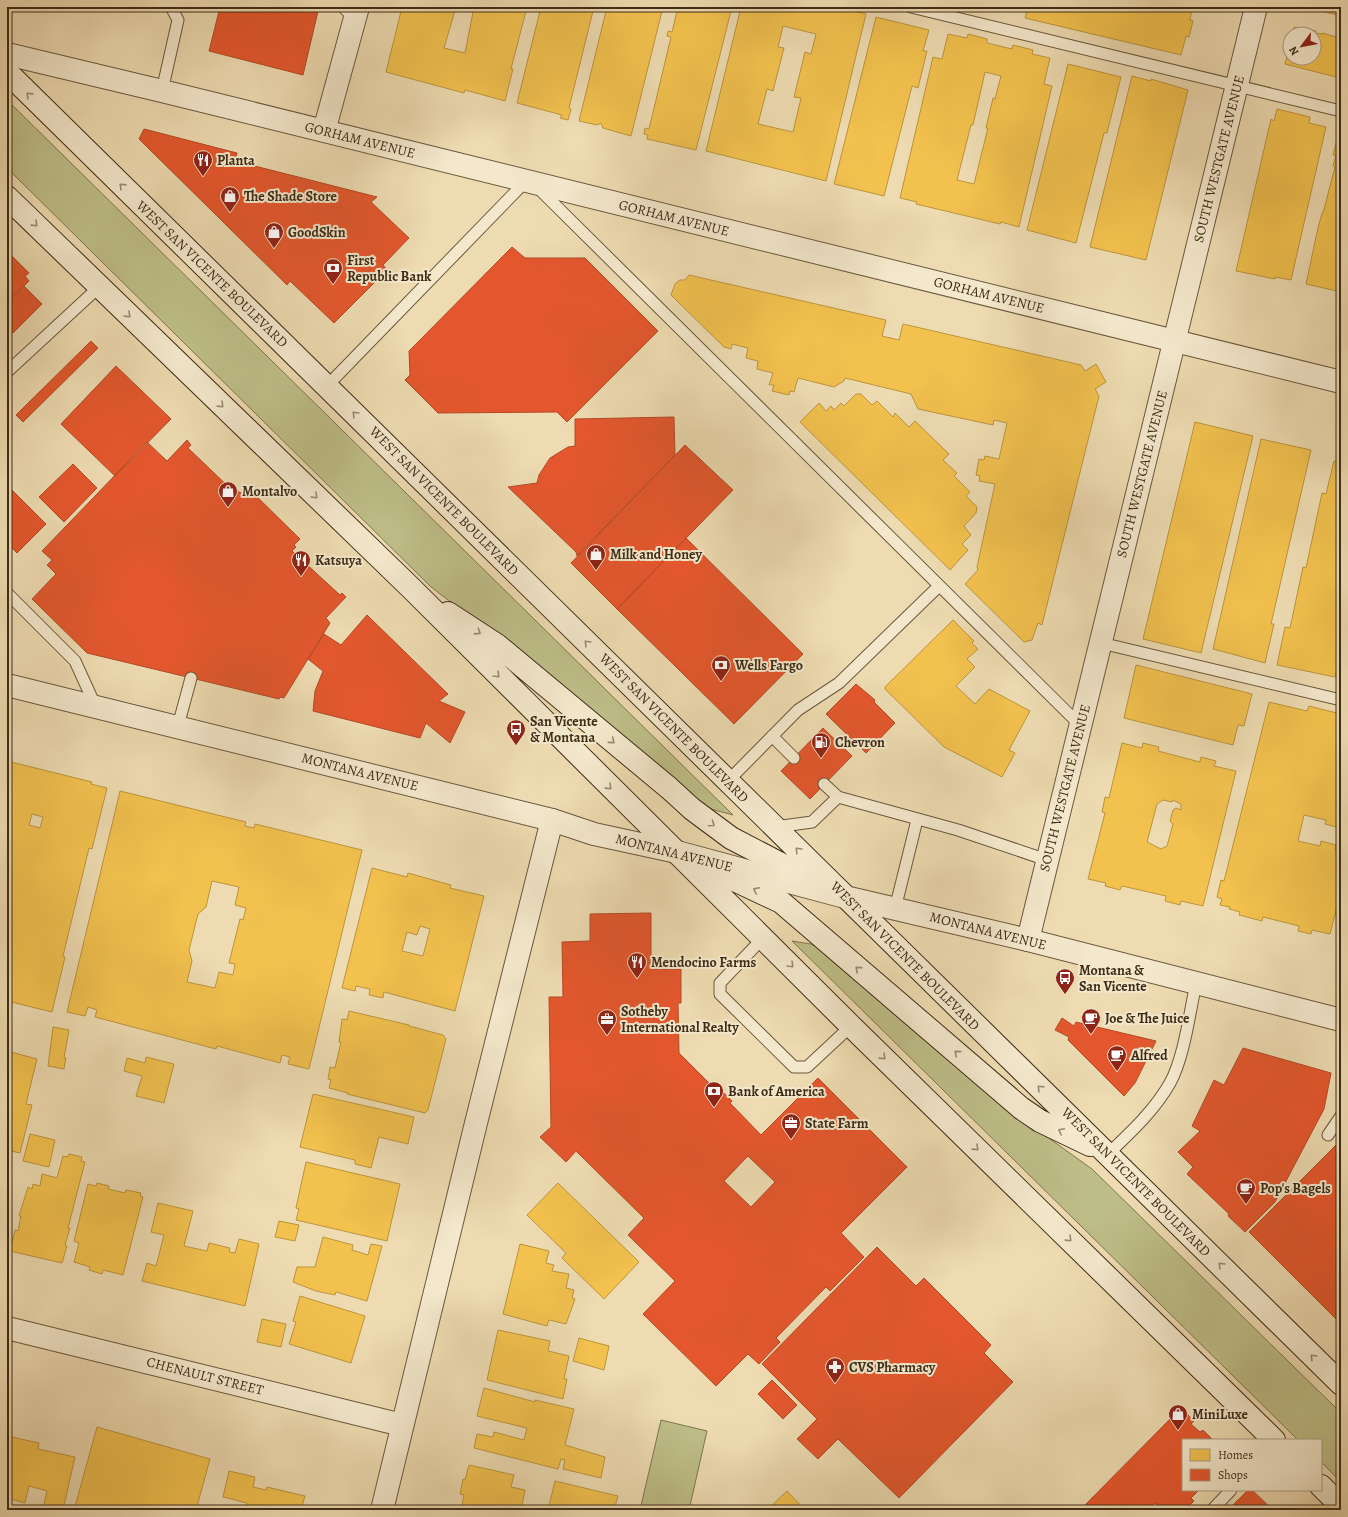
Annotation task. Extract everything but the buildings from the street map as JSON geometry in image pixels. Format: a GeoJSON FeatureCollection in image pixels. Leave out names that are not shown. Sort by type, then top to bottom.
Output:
{"type":"FeatureCollection","features":[{"type":"Feature","properties":{"kind":"street","name":"SOUTH WESTGATE AVENUE"},"geometry":{"type":"LineString","coordinates":[[1028,940],[1256,7]]}},
{"type":"Feature","properties":{"kind":"street"},"geometry":{"type":"LineString","coordinates":[[324,131],[352,11]]}},
{"type":"Feature","properties":{"kind":"street","name":"GORHAM AVENUE"},"geometry":{"type":"LineString","coordinates":[[7,54],[1341,382]]}},
{"type":"Feature","properties":{"kind":"street","name":"WEST SAN VICENTE BOULEVARD"},"geometry":{"type":"LineString","coordinates":[[7,72],[1341,1384]]}},
{"type":"Feature","properties":{"kind":"street"},"geometry":{"type":"LineString","coordinates":[[7,197],[410,588],[851,1026],[1273,1439]]}},
{"type":"Feature","properties":{"kind":"street"},"geometry":{"type":"LineString","coordinates":[[410,588],[497,644],[669,788],[692,810],[720,830],[732,838],[845,897]]}},
{"type":"Feature","properties":{"kind":"street","name":"MONTANA AVENUE"},"geometry":{"type":"LineString","coordinates":[[7,684],[552,820],[594,834],[676,852],[845,897],[1028,940],[1341,1020]]}},
{"type":"Feature","properties":{"kind":"street"},"geometry":{"type":"LineString","coordinates":[[382,1510],[534,886],[552,820]]}},
{"type":"Feature","properties":{"kind":"street"},"geometry":{"type":"LineString","coordinates":[[676,852],[781,902],[1021,1108],[1040,1121],[1108,1154]]}},
{"type":"Feature","properties":{"kind":"street","name":"CHENAULT STREET"},"geometry":{"type":"LineString","coordinates":[[7,1328],[402,1425]]}},
{"type":"Feature","properties":{"kind":"street"},"geometry":{"type":"LineString","coordinates":[[1322,1487],[1341,1506]]}},
{"type":"Feature","properties":{"kind":"lane"},"geometry":{"type":"LineString","coordinates":[[162,91],[178,20],[170,7]]}},
{"type":"Feature","properties":{"kind":"lane"},"geometry":{"type":"LineString","coordinates":[[911,7],[1341,111]]}},
{"type":"Feature","properties":{"kind":"lane"},"geometry":{"type":"LineString","coordinates":[[327,386],[529,182],[1080,725]]}},
{"type":"Feature","properties":{"kind":"lane"},"geometry":{"type":"LineString","coordinates":[[7,372],[99,287]]}},
{"type":"Feature","properties":{"kind":"lane"},"geometry":{"type":"LineString","coordinates":[[728,781],[798,710],[839,684],[939,586]]}},
{"type":"Feature","properties":{"kind":"lane"},"geometry":{"type":"LineString","coordinates":[[7,593],[76,661],[95,705]]}},
{"type":"Feature","properties":{"kind":"lane"},"geometry":{"type":"LineString","coordinates":[[1101,644],[1341,700]]}},
{"type":"Feature","properties":{"kind":"lane"},"geometry":{"type":"LineString","coordinates":[[178,726],[190,678]]}},
{"type":"Feature","properties":{"kind":"lane"},"geometry":{"type":"LineString","coordinates":[[772,736],[794,758]]}},
{"type":"Feature","properties":{"kind":"lane"},"geometry":{"type":"LineString","coordinates":[[824,784],[838,798],[958,830],[1047,860]]}},
{"type":"Feature","properties":{"kind":"lane"},"geometry":{"type":"LineString","coordinates":[[775,827],[812,822],[838,798]]}},
{"type":"Feature","properties":{"kind":"lane"},"geometry":{"type":"LineString","coordinates":[[896,909],[917,820]]}},
{"type":"Feature","properties":{"kind":"lane"},"geometry":{"type":"LineString","coordinates":[[763,938],[720,983],[720,994],[794,1067],[807,1067],[851,1026]]}},
{"type":"Feature","properties":{"kind":"lane"},"geometry":{"type":"LineString","coordinates":[[1108,1154],[1152,1109],[1171,1082],[1184,1044],[1196,983]]}},
{"type":"Feature","properties":{"kind":"lane"},"geometry":{"type":"LineString","coordinates":[[1328,1135],[1341,1116]]}},
{"type":"Feature","properties":{"kind":"lane"},"geometry":{"type":"LineString","coordinates":[[1212,1510],[1230,1491]]}},
{"type":"Feature","properties":{"kind":"green space"},"geometry":{"type":"Polygon","coordinates":[[[7,100],[733,815],[707,808],[505,638],[448,600],[430,586],[7,168],[7,100]]]}},
{"type":"Feature","properties":{"kind":"green space"},"geometry":{"type":"Polygon","coordinates":[[[792,941],[811,944],[818,948],[1025,1121],[1092,1169],[1341,1413],[1341,1482],[1322,1463],[1322,1439],[1297,1439],[792,941]]]}},
{"type":"Feature","properties":{"kind":"green space"},"geometry":{"type":"Polygon","coordinates":[[[661,1420],[707,1431],[689,1510],[640,1510],[661,1420]]]}},
{"type":"Feature","properties":{"kind":"place","name":"Planta"},"geometry":{"type":"Point","coordinates":[203,177]}},
{"type":"Feature","properties":{"kind":"place","name":"The Shade Store"},"geometry":{"type":"Point","coordinates":[230,213]}},
{"type":"Feature","properties":{"kind":"place","name":"GoodSkin"},"geometry":{"type":"Point","coordinates":[274,249]}},
{"type":"Feature","properties":{"kind":"place","name":"First Republic Bank"},"geometry":{"type":"Point","coordinates":[333,285]}},
{"type":"Feature","properties":{"kind":"place","name":"Montalvo"},"geometry":{"type":"Point","coordinates":[228,508]}},
{"type":"Feature","properties":{"kind":"place","name":"Milk and Honey"},"geometry":{"type":"Point","coordinates":[596,571]}},
{"type":"Feature","properties":{"kind":"place","name":"Katsuya"},"geometry":{"type":"Point","coordinates":[301,577]}},
{"type":"Feature","properties":{"kind":"place","name":"Wells Fargo"},"geometry":{"type":"Point","coordinates":[721,682]}},
{"type":"Feature","properties":{"kind":"place","name":"San Vicente & Montana"},"geometry":{"type":"Point","coordinates":[516,746]}},
{"type":"Feature","properties":{"kind":"place","name":"Chevron"},"geometry":{"type":"Point","coordinates":[821,759]}},
{"type":"Feature","properties":{"kind":"place","name":"Mendocino Farms"},"geometry":{"type":"Point","coordinates":[637,979]}},
{"type":"Feature","properties":{"kind":"place","name":"Montana & San Vicente"},"geometry":{"type":"Point","coordinates":[1065,995]}},
{"type":"Feature","properties":{"kind":"place","name":"Joe & The Juice"},"geometry":{"type":"Point","coordinates":[1091,1035]}},
{"type":"Feature","properties":{"kind":"place","name":"Sotheby International Realty"},"geometry":{"type":"Point","coordinates":[607,1036]}},
{"type":"Feature","properties":{"kind":"place","name":"Alfred"},"geometry":{"type":"Point","coordinates":[1117,1072]}},
{"type":"Feature","properties":{"kind":"place","name":"Bank of America"},"geometry":{"type":"Point","coordinates":[714,1108]}},
{"type":"Feature","properties":{"kind":"place","name":"State Farm"},"geometry":{"type":"Point","coordinates":[791,1140]}},
{"type":"Feature","properties":{"kind":"place","name":"Pop's Bagels"},"geometry":{"type":"Point","coordinates":[1246,1205]}},
{"type":"Feature","properties":{"kind":"place","name":"CVS Pharmacy"},"geometry":{"type":"Point","coordinates":[835,1384]}},
{"type":"Feature","properties":{"kind":"place","name":"MiniLuxe"},"geometry":{"type":"Point","coordinates":[1178,1431]}}]}
